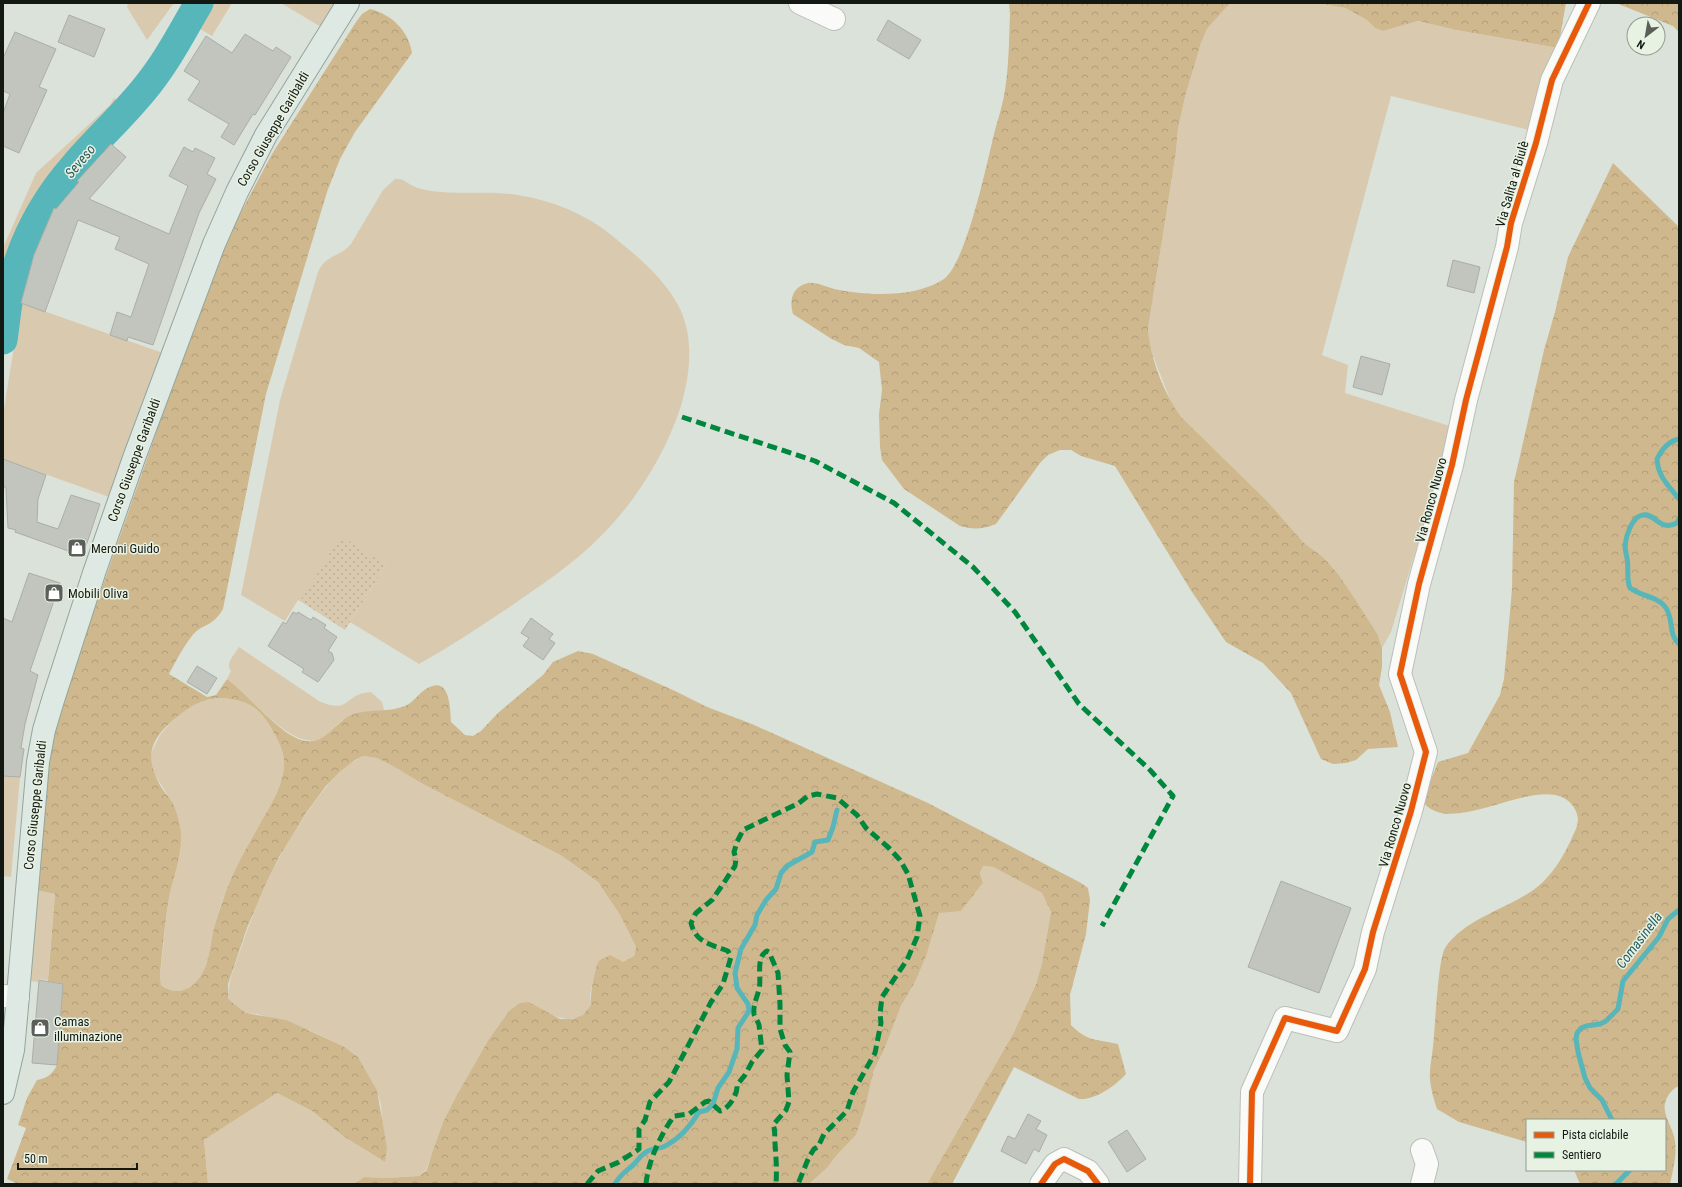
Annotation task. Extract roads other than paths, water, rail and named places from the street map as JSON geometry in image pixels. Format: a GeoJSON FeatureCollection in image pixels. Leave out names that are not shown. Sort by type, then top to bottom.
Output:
{"type":"FeatureCollection","features":[{"type":"Feature","properties":{"kind":"main road","name":"Corso Giuseppe Garibaldi"},"geometry":{"type":"LineString","coordinates":[[3,1092],[12,1050],[11,996],[38,762],[44,730],[53,700],[94,573],[189,308],[214,244],[234,199],[266,135],[348,3]]}},
{"type":"Feature","properties":{"kind":"street"},"geometry":{"type":"LineString","coordinates":[[800,3],[834,19]]}},
{"type":"Feature","properties":{"kind":"street","name":"Via Salita al Biulè"},"geometry":{"type":"LineString","coordinates":[[1466,400],[1507,247],[1511,223],[1536,143],[1552,80],[1589,3]]}},
{"type":"Feature","properties":{"kind":"street","name":"Via Ronco Nuovo"},"geometry":{"type":"LineString","coordinates":[[1250,1184],[1252,1092],[1285,1018],[1337,1031],[1365,969],[1374,932],[1411,811],[1426,752],[1400,674],[1419,584],[1452,465],[1466,400]]}},
{"type":"Feature","properties":{"kind":"street"},"geometry":{"type":"LineString","coordinates":[[1422,1150],[1427,1164],[1422,1184]]}},
{"type":"Feature","properties":{"kind":"street"},"geometry":{"type":"LineString","coordinates":[[1041,1184],[1055,1164],[1064,1159],[1088,1171],[1098,1184]]}},
{"type":"Feature","properties":{"kind":"waterway","name":"Seveso"},"geometry":{"type":"LineString","coordinates":[[3,340],[12,283],[22,251],[44,207],[63,179],[144,90],[160,69],[199,3]]}},
{"type":"Feature","properties":{"kind":"waterway","name":"Comasinella"},"geometry":{"type":"LineString","coordinates":[[1679,439],[1666,446],[1657,459],[1659,471],[1679,499]]}},
{"type":"Feature","properties":{"kind":"waterway","name":"Comasinella"},"geometry":{"type":"LineString","coordinates":[[1679,519],[1677,523],[1666,525],[1647,515],[1639,516],[1630,527],[1625,545],[1630,588],[1663,604],[1670,617],[1673,636],[1679,644]]}},
{"type":"Feature","properties":{"kind":"waterway"},"geometry":{"type":"LineString","coordinates":[[615,1184],[620,1176],[644,1153],[663,1147],[672,1142],[685,1131],[699,1112],[707,1110],[713,1104],[718,1088],[729,1072],[737,1049],[738,1028],[749,1011],[748,1004],[737,988],[735,973],[741,949],[755,925],[757,915],[766,900],[776,889],[781,873],[787,866],[812,852],[815,842],[828,840],[837,810]]}},
{"type":"Feature","properties":{"kind":"waterway","name":"Comasinella"},"geometry":{"type":"LineString","coordinates":[[1612,1119],[1602,1100],[1590,1088],[1585,1078],[1578,1052],[1576,1039],[1577,1033],[1581,1028],[1600,1024],[1606,1021],[1618,1009],[1623,981],[1659,937],[1668,919],[1679,910]]}},
{"type":"Feature","properties":{"kind":"waterway","name":"Comasinella"},"geometry":{"type":"LineString","coordinates":[[1616,1184],[1629,1171]]}},
{"type":"Feature","properties":{"kind":"place","name":"Meroni Guido"},"geometry":{"type":"Point","coordinates":[77,548]}},
{"type":"Feature","properties":{"kind":"place","name":"Mobili Oliva"},"geometry":{"type":"Point","coordinates":[54,593]}},
{"type":"Feature","properties":{"kind":"place","name":"Camas illuminazione"},"geometry":{"type":"Point","coordinates":[40,1028]}}]}
